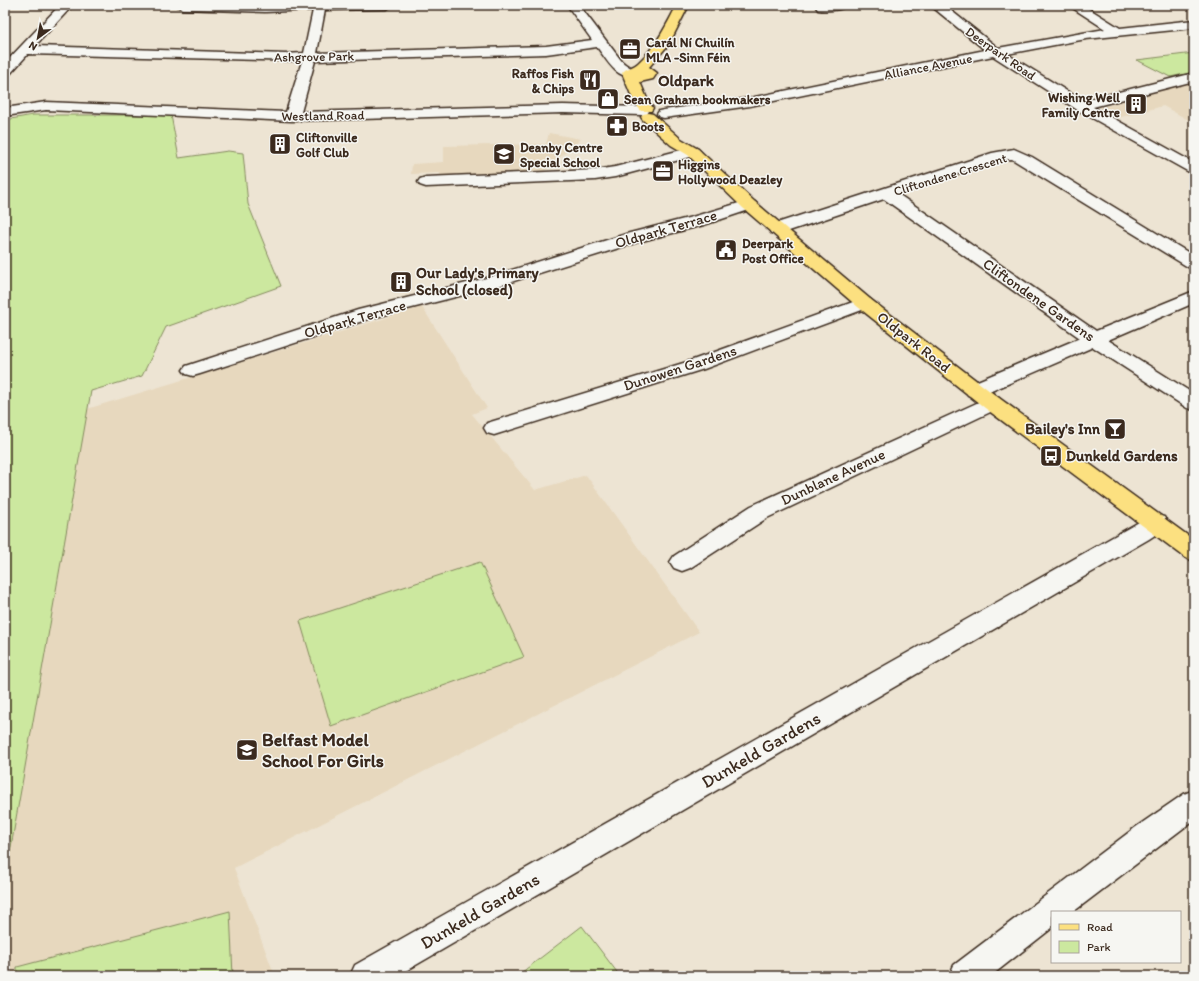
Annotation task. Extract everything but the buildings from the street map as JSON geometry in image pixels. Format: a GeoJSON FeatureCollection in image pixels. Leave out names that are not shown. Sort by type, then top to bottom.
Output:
{"type":"FeatureCollection","features":[{"type":"Feature","properties":{"kind":"main road"},"geometry":{"type":"LineString","coordinates":[[639,73],[663,44],[683,5]]}},
{"type":"Feature","properties":{"kind":"main road","name":"Oldpark Road"},"geometry":{"type":"LineString","coordinates":[[639,73],[641,102],[653,112],[676,142],[693,152],[748,205],[864,304],[992,403],[1194,552]]}},
{"type":"Feature","properties":{"kind":"street"},"geometry":{"type":"LineString","coordinates":[[5,71],[67,5]]}},
{"type":"Feature","properties":{"kind":"street"},"geometry":{"type":"LineString","coordinates":[[182,5],[265,8],[387,5]]}},
{"type":"Feature","properties":{"kind":"street"},"geometry":{"type":"LineString","coordinates":[[573,5],[620,68],[639,73]]}},
{"type":"Feature","properties":{"kind":"street"},"geometry":{"type":"LineString","coordinates":[[822,8],[841,5]]}},
{"type":"Feature","properties":{"kind":"street","name":"Deerpark Road"},"geometry":{"type":"LineString","coordinates":[[936,5],[995,52],[1081,106],[1194,169]]}},
{"type":"Feature","properties":{"kind":"street"},"geometry":{"type":"LineString","coordinates":[[1074,5],[1116,31]]}},
{"type":"Feature","properties":{"kind":"street"},"geometry":{"type":"LineString","coordinates":[[292,117],[310,57],[320,6]]}},
{"type":"Feature","properties":{"kind":"street","name":"Alliance Avenue"},"geometry":{"type":"LineString","coordinates":[[653,112],[750,102],[995,52],[1116,31],[1194,24]]}},
{"type":"Feature","properties":{"kind":"street","name":"Ashgrove Park"},"geometry":{"type":"LineString","coordinates":[[26,50],[310,57],[546,50],[602,42]]}},
{"type":"Feature","properties":{"kind":"street"},"geometry":{"type":"LineString","coordinates":[[1081,106],[1193,77]]}},
{"type":"Feature","properties":{"kind":"street","name":"Westland Road"},"geometry":{"type":"LineString","coordinates":[[5,112],[46,106],[72,106],[292,117],[563,108],[653,112]]}},
{"type":"Feature","properties":{"kind":"street"},"geometry":{"type":"LineString","coordinates":[[426,182],[595,175],[615,172],[693,152]]}},
{"type":"Feature","properties":{"kind":"street","name":"Cliftondene Crescent"},"geometry":{"type":"LineString","coordinates":[[777,229],[997,156],[1014,154],[1027,160],[1194,262]]}},
{"type":"Feature","properties":{"kind":"street","name":"Cliftondene Gardens"},"geometry":{"type":"LineString","coordinates":[[886,193],[1094,339],[1194,404]]}},
{"type":"Feature","properties":{"kind":"street","name":"Oldpark Terrace"},"geometry":{"type":"LineString","coordinates":[[193,370],[365,314],[489,283],[632,238],[698,221],[748,205]]}},
{"type":"Feature","properties":{"kind":"street"},"geometry":{"type":"LineString","coordinates":[[975,390],[1194,296]]}},
{"type":"Feature","properties":{"kind":"street","name":"Dunowen Gardens"},"geometry":{"type":"LineString","coordinates":[[494,428],[697,364],[864,304]]}},
{"type":"Feature","properties":{"kind":"street","name":"Dunblane Avenue"},"geometry":{"type":"LineString","coordinates":[[682,562],[759,512],[992,403]]}},
{"type":"Feature","properties":{"kind":"street","name":"Dunkeld Gardens"},"geometry":{"type":"LineString","coordinates":[[366,976],[1141,534],[1156,524]]}},
{"type":"Feature","properties":{"kind":"street"},"geometry":{"type":"LineString","coordinates":[[965,976],[1146,837],[1194,803]]}},
{"type":"Feature","properties":{"kind":"shaded area"},"geometry":{"type":"Polygon","coordinates":[[[1191,82],[1194,83],[1194,123],[1163,106],[1114,119],[1096,109],[1191,82]]]}},
{"type":"Feature","properties":{"kind":"shaded area","name":"Deanby Centre Special School"},"geometry":{"type":"Polygon","coordinates":[[[549,133],[581,139],[542,173],[441,177],[440,173],[411,174],[412,164],[444,162],[444,146],[546,144],[549,133]]]}},
{"type":"Feature","properties":{"kind":"shaded area","name":"Belfast Model School For Girls"},"geometry":{"type":"Polygon","coordinates":[[[422,307],[487,408],[472,414],[535,490],[586,475],[699,632],[234,868],[275,976],[5,976],[5,881],[87,409],[422,307]]]}},
{"type":"Feature","properties":{"kind":"green space"},"geometry":{"type":"Polygon","coordinates":[[[1194,53],[1194,72],[1170,77],[1137,60],[1194,53]]]}},
{"type":"Feature","properties":{"kind":"green space"},"geometry":{"type":"Polygon","coordinates":[[[33,115],[171,115],[179,158],[228,151],[243,153],[248,204],[281,286],[166,327],[142,376],[91,391],[5,881],[5,120],[33,115]]]}},
{"type":"Feature","properties":{"kind":"green space"},"geometry":{"type":"Polygon","coordinates":[[[480,562],[524,657],[331,726],[300,621],[480,562]]]}},
{"type":"Feature","properties":{"kind":"green space"},"geometry":{"type":"Polygon","coordinates":[[[230,911],[233,976],[17,976],[17,967],[230,911]]]}},
{"type":"Feature","properties":{"kind":"green space"},"geometry":{"type":"Polygon","coordinates":[[[582,926],[620,976],[517,976],[582,926]]]}},
{"type":"Feature","properties":{"kind":"place","name":"Carál Ní Chuilín MLA -Sinn Féin"},"geometry":{"type":"Point","coordinates":[630,49]}},
{"type":"Feature","properties":{"kind":"place","name":"Raffos Fish & Chips"},"geometry":{"type":"Point","coordinates":[590,80]}},
{"type":"Feature","properties":{"kind":"place","name":"Sean Graham bookmakers"},"geometry":{"type":"Point","coordinates":[608,99]}},
{"type":"Feature","properties":{"kind":"place","name":"Wishing Well Family Centre"},"geometry":{"type":"Point","coordinates":[1136,104]}},
{"type":"Feature","properties":{"kind":"place","name":"Boots"},"geometry":{"type":"Point","coordinates":[617,126]}},
{"type":"Feature","properties":{"kind":"place","name":"Cliftonville Golf Club"},"geometry":{"type":"Point","coordinates":[280,144]}},
{"type":"Feature","properties":{"kind":"place","name":"Deanby Centre Special School"},"geometry":{"type":"Point","coordinates":[504,154]}},
{"type":"Feature","properties":{"kind":"place","name":"Higgins Hollywood Deazley"},"geometry":{"type":"Point","coordinates":[663,171]}},
{"type":"Feature","properties":{"kind":"place","name":"Deerpark Post Office"},"geometry":{"type":"Point","coordinates":[726,250]}},
{"type":"Feature","properties":{"kind":"place","name":"Our Lady's Primary School (closed)"},"geometry":{"type":"Point","coordinates":[401,282]}},
{"type":"Feature","properties":{"kind":"place","name":"Bailey's Inn"},"geometry":{"type":"Point","coordinates":[1115,429]}},
{"type":"Feature","properties":{"kind":"place","name":"Dunkeld Gardens"},"geometry":{"type":"Point","coordinates":[1051,456]}},
{"type":"Feature","properties":{"kind":"place","name":"Belfast Model School For Girls"},"geometry":{"type":"Point","coordinates":[247,750]}},
{"type":"Feature","properties":{"kind":"district","name":"Oldpark"},"geometry":{"type":"Point","coordinates":[686,80]}}]}
